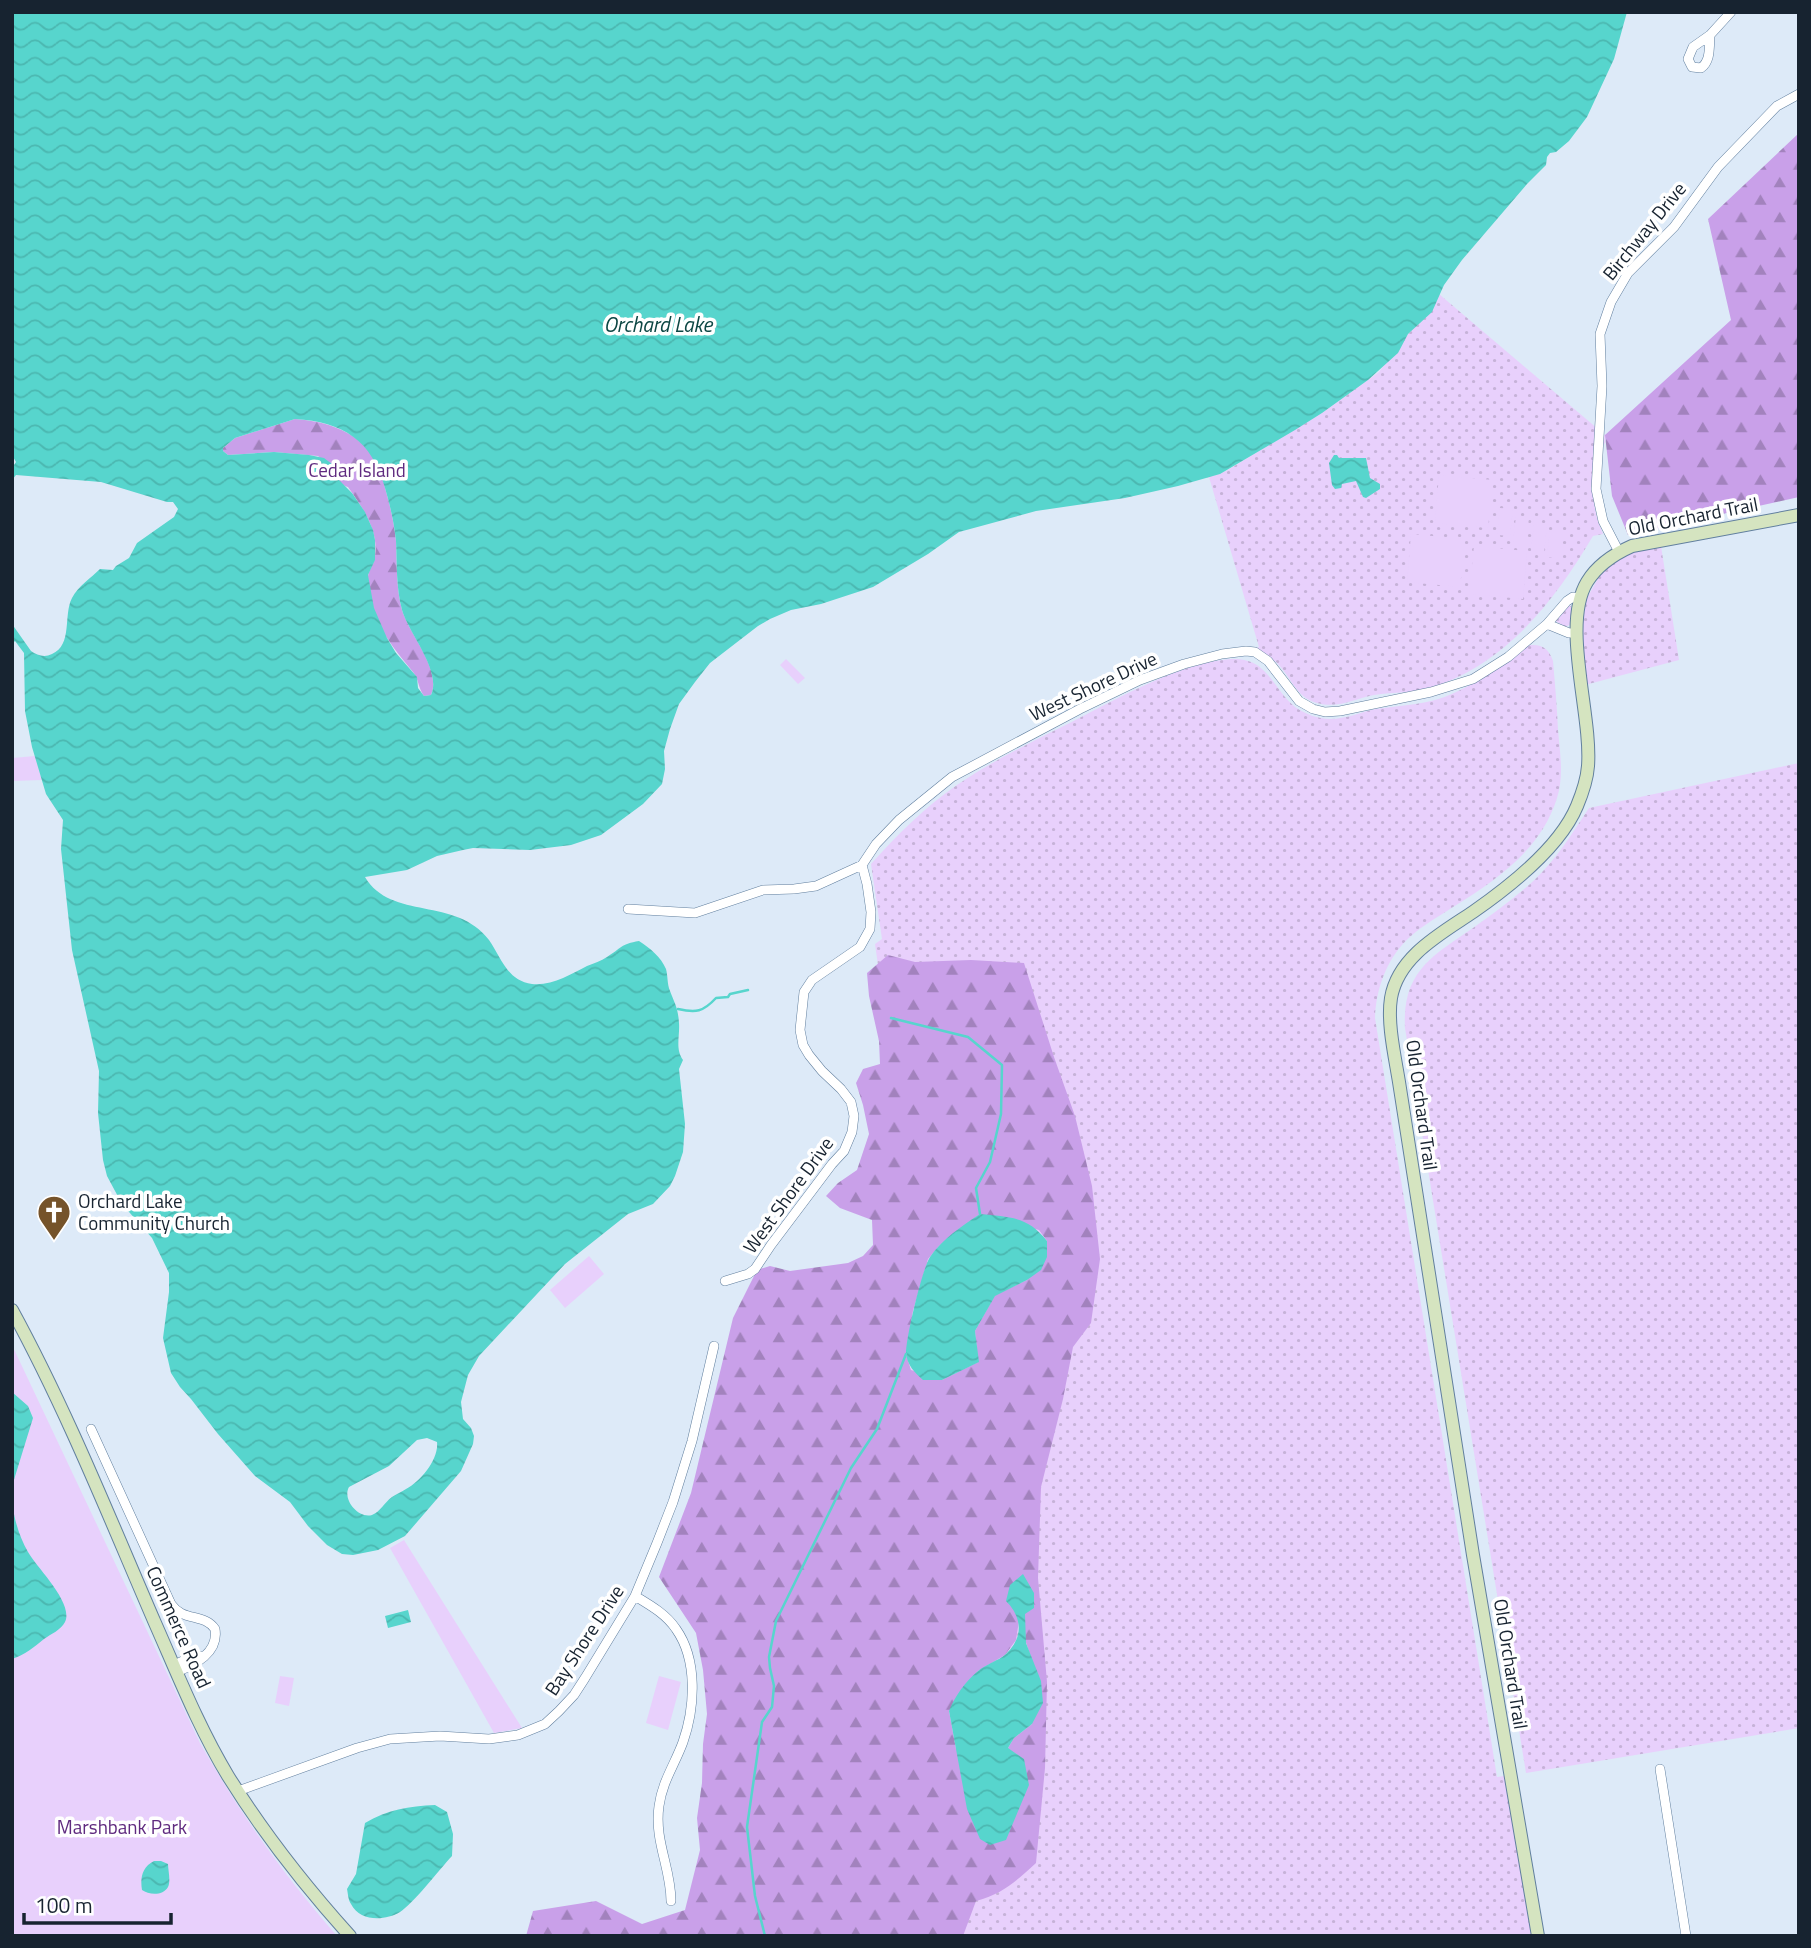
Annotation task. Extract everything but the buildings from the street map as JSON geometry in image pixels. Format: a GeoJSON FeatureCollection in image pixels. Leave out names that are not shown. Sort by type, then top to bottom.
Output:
{"type":"FeatureCollection","features":[{"type":"Feature","properties":{"kind":"street"},"geometry":{"type":"LineString","coordinates":[[1710,36],[1731,12]]}},
{"type":"Feature","properties":{"kind":"street","name":"Birchway Drive"},"geometry":{"type":"LineString","coordinates":[[1619,552],[1603,521],[1596,489],[1602,386],[1600,342],[1608,309],[1621,282],[1674,227],[1718,167],[1777,106],[1799,93]]}},
{"type":"Feature","properties":{"kind":"street","name":"Old Orchard Trail"},"geometry":{"type":"LineString","coordinates":[[1538,1936],[1473,1555],[1399,1082],[1391,996],[1399,976],[1415,954],[1506,887],[1556,841],[1576,809],[1586,779],[1588,752],[1577,634],[1578,605],[1592,575],[1619,552],[1647,542],[1799,515]]}},
{"type":"Feature","properties":{"kind":"street","name":"West Shore Drive"},"geometry":{"type":"LineString","coordinates":[[628,908],[695,913],[763,890],[816,886],[862,865],[876,844],[899,820],[952,777],[1080,709],[1142,679],[1184,664],[1222,654],[1255,652],[1268,661],[1299,701],[1325,712],[1340,711],[1431,692],[1473,679],[1508,657],[1547,624],[1567,601],[1573,597],[1580,598]]}},
{"type":"Feature","properties":{"kind":"street"},"geometry":{"type":"LineString","coordinates":[[1547,624],[1577,634]]}},
{"type":"Feature","properties":{"kind":"street","name":"West Shore Drive"},"geometry":{"type":"LineString","coordinates":[[725,1282],[755,1269],[771,1244],[844,1151],[852,1132],[854,1116],[850,1102],[803,1045],[800,1030],[804,992],[812,980],[860,947],[870,929],[871,912],[862,865]]}},
{"type":"Feature","properties":{"kind":"street","name":"Commerce Road"},"geometry":{"type":"LineString","coordinates":[[12,1310],[55,1396],[208,1738],[238,1791],[287,1862],[350,1936]]}},
{"type":"Feature","properties":{"kind":"street","name":"Bay Shore Drive"},"geometry":{"type":"LineString","coordinates":[[238,1791],[357,1748],[390,1740],[440,1737],[489,1739],[518,1735],[537,1727],[559,1711],[574,1695],[635,1595],[673,1502],[692,1441],[714,1346]]}},
{"type":"Feature","properties":{"kind":"street"},"geometry":{"type":"LineString","coordinates":[[91,1429],[171,1604],[179,1613],[207,1621],[214,1628],[215,1642],[206,1655],[190,1658],[175,1668]]}},
{"type":"Feature","properties":{"kind":"street"},"geometry":{"type":"LineString","coordinates":[[635,1595],[661,1613],[676,1628],[691,1667],[692,1710],[683,1743],[661,1789],[657,1821],[671,1901]]}},
{"type":"Feature","properties":{"kind":"street"},"geometry":{"type":"LineString","coordinates":[[1660,1769],[1686,1936]]}},
{"type":"Feature","properties":{"kind":"green space"},"geometry":{"type":"Polygon","coordinates":[[[1799,133],[1799,497],[1628,535],[1612,496],[1605,435],[1731,320],[1708,219],[1799,133]]]}},
{"type":"Feature","properties":{"kind":"green space"},"geometry":{"type":"Polygon","coordinates":[[[1439,294],[1605,435],[1594,491],[1595,511],[1603,534],[1593,536],[1545,606],[1506,646],[1484,662],[1460,676],[1426,689],[1374,695],[1339,704],[1317,703],[1298,691],[1276,662],[1253,649],[1259,647],[1209,477],[1226,471],[1322,413],[1379,372],[1408,334],[1431,312],[1439,294]]]}},
{"type":"Feature","properties":{"kind":"green space","name":"Cedar Island"},"geometry":{"type":"Polygon","coordinates":[[[295,419],[319,422],[342,430],[362,443],[377,462],[394,527],[400,602],[406,620],[429,663],[433,685],[431,695],[424,696],[415,675],[387,638],[377,619],[368,576],[375,559],[376,546],[372,528],[348,487],[340,482],[338,474],[318,456],[274,452],[228,455],[223,451],[235,438],[295,419]]]}},
{"type":"Feature","properties":{"kind":"green space"},"geometry":{"type":"Polygon","coordinates":[[[1439,475],[1493,480],[1488,528],[1435,523],[1439,475]]]}},
{"type":"Feature","properties":{"kind":"green space"},"geometry":{"type":"Polygon","coordinates":[[[1500,508],[1513,509],[1510,536],[1497,535],[1500,508]]]}},
{"type":"Feature","properties":{"kind":"green space"},"geometry":{"type":"Polygon","coordinates":[[[1516,516],[1529,517],[1526,545],[1513,543],[1516,516]]]}},
{"type":"Feature","properties":{"kind":"green space"},"geometry":{"type":"Polygon","coordinates":[[[1534,524],[1547,526],[1544,553],[1531,551],[1534,524]]]}},
{"type":"Feature","properties":{"kind":"green space"},"geometry":{"type":"Polygon","coordinates":[[[1550,530],[1563,531],[1560,559],[1547,557],[1550,530]]]}},
{"type":"Feature","properties":{"kind":"green space"},"geometry":{"type":"Polygon","coordinates":[[[1411,534],[1465,539],[1460,587],[1407,582],[1411,534]]]}},
{"type":"Feature","properties":{"kind":"green space"},"geometry":{"type":"Polygon","coordinates":[[[1474,546],[1527,551],[1523,599],[1469,594],[1474,546]]]}},
{"type":"Feature","properties":{"kind":"green space"},"geometry":{"type":"Polygon","coordinates":[[[1661,546],[1679,660],[1585,685],[1579,612],[1611,556],[1661,546]]]}},
{"type":"Feature","properties":{"kind":"green space"},"geometry":{"type":"Polygon","coordinates":[[[1571,606],[1571,624],[1565,627],[1554,620],[1571,606]]]}},
{"type":"Feature","properties":{"kind":"green space"},"geometry":{"type":"Polygon","coordinates":[[[1530,645],[1545,648],[1553,661],[1561,773],[1557,798],[1550,817],[1528,848],[1501,874],[1407,939],[1390,962],[1382,980],[1375,1018],[1497,1777],[1511,1775],[1536,1936],[870,1936],[919,1256],[875,944],[882,939],[871,864],[923,812],[973,775],[1120,697],[1176,672],[1214,661],[1243,660],[1261,668],[1299,710],[1316,717],[1336,719],[1445,697],[1486,676],[1530,645]]]}},
{"type":"Feature","properties":{"kind":"green space"},"geometry":{"type":"Polygon","coordinates":[[[786,659],[805,678],[798,684],[780,665],[786,659]]]}},
{"type":"Feature","properties":{"kind":"green space"},"geometry":{"type":"Polygon","coordinates":[[[35,756],[42,780],[12,781],[12,758],[35,756]]]}},
{"type":"Feature","properties":{"kind":"green space"},"geometry":{"type":"Polygon","coordinates":[[[1799,763],[1799,1728],[1526,1773],[1405,1028],[1405,1009],[1409,993],[1414,979],[1433,957],[1501,908],[1536,878],[1562,848],[1589,808],[1799,763]]]}},
{"type":"Feature","properties":{"kind":"green space"},"geometry":{"type":"Polygon","coordinates":[[[888,955],[915,962],[971,960],[1024,963],[1075,1116],[1092,1186],[1100,1259],[1091,1323],[1073,1347],[1041,1487],[1038,1578],[1047,1682],[1045,1768],[1036,1863],[1009,1886],[976,1901],[963,1936],[526,1936],[533,1911],[596,1901],[642,1924],[685,1910],[700,1850],[697,1818],[707,1714],[696,1633],[659,1577],[691,1493],[733,1318],[757,1270],[770,1266],[790,1271],[848,1263],[863,1256],[873,1245],[872,1220],[840,1208],[826,1196],[838,1183],[857,1170],[869,1134],[856,1083],[863,1069],[880,1064],[879,1041],[867,973],[888,955]],[[980,1214],[940,1245],[928,1259],[913,1311],[906,1354],[911,1370],[942,1380],[978,1362],[975,1331],[995,1295],[1027,1280],[1047,1257],[1047,1241],[1039,1230],[980,1214]],[[1016,1611],[1019,1621],[1016,1640],[1005,1655],[978,1671],[949,1711],[956,1749],[1008,1748],[1014,1738],[1032,1724],[1031,1658],[1016,1611]]]}},
{"type":"Feature","properties":{"kind":"green space"},"geometry":{"type":"Polygon","coordinates":[[[589,1256],[604,1274],[565,1308],[550,1290],[589,1256]]]}},
{"type":"Feature","properties":{"kind":"green space","name":"Marshbank Park"},"geometry":{"type":"Polygon","coordinates":[[[12,1345],[200,1743],[264,1843],[337,1936],[12,1936],[12,1345]]]}},
{"type":"Feature","properties":{"kind":"green space"},"geometry":{"type":"Polygon","coordinates":[[[404,1540],[522,1728],[494,1733],[390,1548],[404,1540]]]}},
{"type":"Feature","properties":{"kind":"green space"},"geometry":{"type":"Polygon","coordinates":[[[280,1676],[294,1678],[289,1706],[275,1703],[280,1676]]]}},
{"type":"Feature","properties":{"kind":"green space"},"geometry":{"type":"Polygon","coordinates":[[[659,1676],[681,1682],[668,1730],[646,1723],[659,1676]]]}},
{"type":"Feature","properties":{"kind":"water","name":"Orchard Lake"},"geometry":{"type":"Polygon","coordinates":[[[12,12],[1627,12],[1614,59],[1587,117],[1569,141],[1556,152],[1550,153],[1546,165],[1462,260],[1444,285],[1432,312],[1408,334],[1398,353],[1368,380],[1322,413],[1220,474],[1125,498],[1036,511],[959,532],[873,587],[821,604],[791,610],[758,626],[710,663],[679,704],[664,751],[662,784],[643,804],[601,835],[571,845],[530,850],[473,848],[437,856],[407,870],[365,877],[376,891],[391,899],[442,912],[475,926],[489,940],[511,973],[523,982],[539,984],[561,979],[602,960],[628,944],[639,941],[647,947],[666,969],[678,1014],[678,1047],[683,1060],[679,1069],[685,1124],[683,1152],[670,1186],[653,1204],[628,1214],[565,1264],[479,1356],[468,1375],[461,1402],[463,1419],[474,1436],[461,1471],[405,1536],[378,1550],[353,1555],[342,1554],[327,1545],[290,1502],[255,1476],[180,1387],[171,1373],[163,1338],[169,1273],[152,1238],[122,1204],[107,1176],[103,1160],[98,1113],[99,1071],[72,950],[61,849],[63,820],[46,794],[32,747],[25,711],[24,653],[15,641],[12,641],[12,624],[31,651],[46,656],[59,650],[65,637],[69,605],[78,590],[100,569],[113,570],[129,558],[137,543],[174,517],[178,509],[173,502],[101,482],[16,475],[12,480],[12,468],[16,462],[12,455],[12,12]],[[295,419],[235,438],[223,451],[228,455],[274,452],[309,455],[324,458],[336,467],[338,479],[352,493],[373,530],[375,560],[368,575],[374,608],[396,653],[417,677],[418,688],[424,696],[431,695],[433,685],[429,664],[406,620],[400,602],[394,527],[379,471],[363,446],[341,429],[295,419]],[[427,1438],[417,1440],[389,1466],[349,1487],[348,1497],[353,1507],[362,1514],[372,1515],[392,1497],[417,1481],[428,1469],[437,1449],[437,1442],[427,1438]]]}},
{"type":"Feature","properties":{"kind":"water"},"geometry":{"type":"Polygon","coordinates":[[[1334,455],[1339,458],[1366,458],[1370,478],[1380,484],[1380,489],[1366,498],[1356,481],[1342,484],[1341,488],[1335,489],[1329,463],[1334,455]]]}},
{"type":"Feature","properties":{"kind":"water"},"geometry":{"type":"Polygon","coordinates":[[[980,1214],[1017,1219],[1033,1227],[1047,1241],[1047,1257],[1041,1270],[995,1296],[975,1331],[979,1362],[942,1380],[923,1380],[914,1372],[906,1353],[911,1319],[923,1275],[930,1257],[940,1244],[980,1214]]]}},
{"type":"Feature","properties":{"kind":"water"},"geometry":{"type":"Polygon","coordinates":[[[12,1392],[28,1406],[33,1418],[12,1492],[12,1392]]]}},
{"type":"Feature","properties":{"kind":"water"},"geometry":{"type":"Polygon","coordinates":[[[12,1501],[17,1527],[25,1546],[60,1596],[66,1614],[65,1622],[58,1630],[12,1659],[12,1501]]]}},
{"type":"Feature","properties":{"kind":"water"},"geometry":{"type":"Polygon","coordinates":[[[1023,1574],[1034,1593],[1034,1608],[1025,1614],[1026,1643],[1041,1681],[1043,1703],[1032,1724],[1014,1738],[1008,1748],[1024,1759],[1029,1785],[1006,1840],[990,1845],[980,1839],[967,1809],[949,1711],[969,1680],[981,1669],[1006,1654],[1016,1641],[1018,1620],[1006,1601],[1010,1585],[1023,1574]]]}},
{"type":"Feature","properties":{"kind":"water"},"geometry":{"type":"Polygon","coordinates":[[[408,1610],[411,1622],[388,1628],[385,1616],[408,1610]]]}},
{"type":"Feature","properties":{"kind":"water"},"geometry":{"type":"Polygon","coordinates":[[[435,1805],[447,1812],[453,1834],[452,1856],[400,1912],[380,1918],[360,1914],[350,1902],[347,1889],[356,1874],[365,1823],[398,1810],[435,1805]]]}},
{"type":"Feature","properties":{"kind":"water"},"geometry":{"type":"Polygon","coordinates":[[[154,1861],[168,1864],[169,1885],[163,1892],[152,1894],[142,1890],[141,1886],[144,1870],[154,1861]]]}},
{"type":"Feature","properties":{"kind":"waterway"},"geometry":{"type":"LineString","coordinates":[[678,1009],[699,1010],[716,998],[748,990]]}},
{"type":"Feature","properties":{"kind":"waterway"},"geometry":{"type":"LineString","coordinates":[[891,1018],[968,1037],[1002,1065],[1001,1114],[990,1162],[976,1188],[980,1214]]}},
{"type":"Feature","properties":{"kind":"waterway"},"geometry":{"type":"LineString","coordinates":[[765,1936],[755,1896],[747,1827],[762,1722],[772,1707],[774,1686],[769,1657],[776,1621],[851,1468],[877,1429],[906,1354]]}},
{"type":"Feature","properties":{"kind":"place","name":"Orchard Lake Community Church"},"geometry":{"type":"Point","coordinates":[54,1242]}}]}
